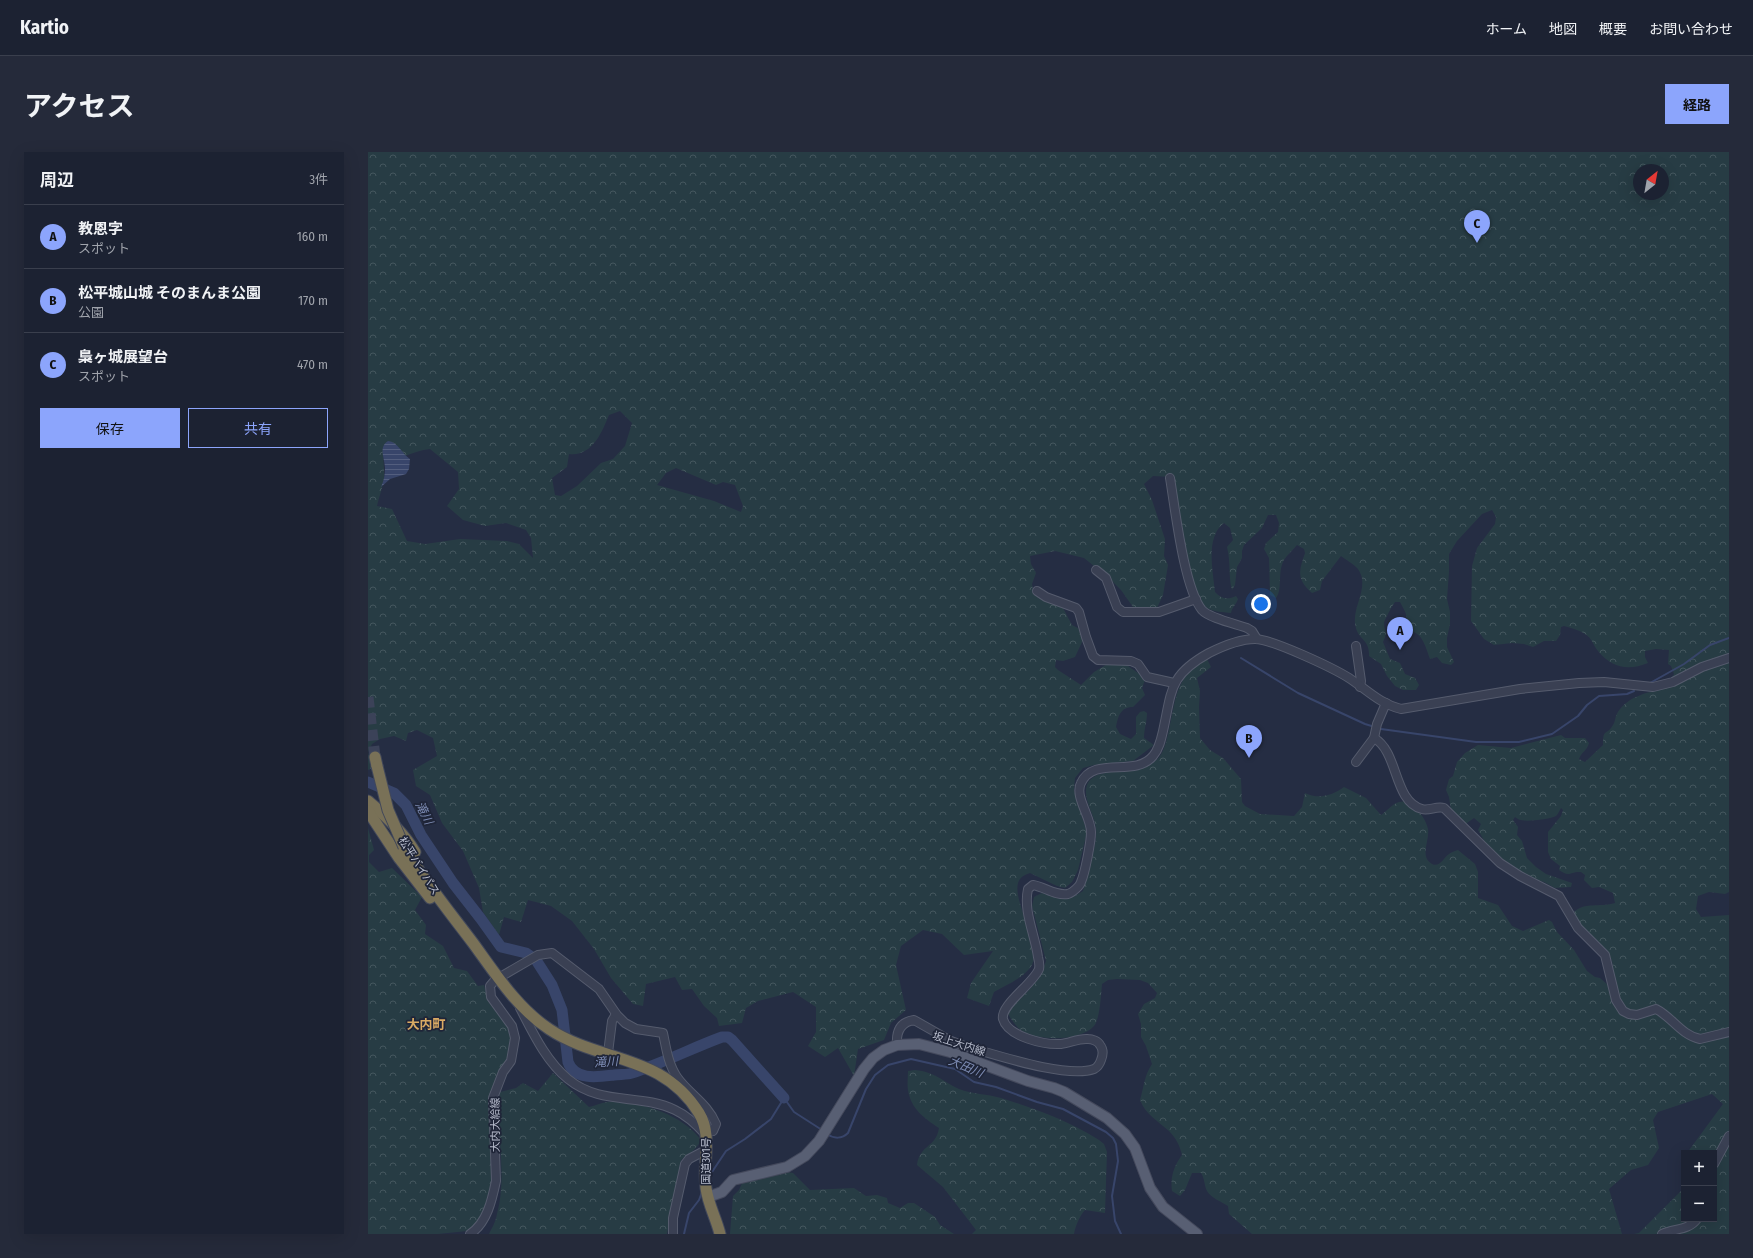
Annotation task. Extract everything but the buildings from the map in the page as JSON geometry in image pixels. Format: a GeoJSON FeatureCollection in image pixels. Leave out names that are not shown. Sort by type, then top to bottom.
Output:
{"type":"FeatureCollection","features":[{"type":"Feature","properties":{"kind":"highway","name":"松平バイパス"},"geometry":{"type":"LineString","coordinates":[[376,761],[388,810],[404,847],[417,869],[473,944]]}},
{"type":"Feature","properties":{"kind":"highway"},"geometry":{"type":"LineString","coordinates":[[368,801],[390,820],[406,838],[435,883],[465,923],[467,928],[466,934]]}},
{"type":"Feature","properties":{"kind":"highway"},"geometry":{"type":"LineString","coordinates":[[368,812],[399,858],[439,911],[463,939],[473,944]]}},
{"type":"Feature","properties":{"kind":"highway","name":"国道301号"},"geometry":{"type":"LineString","coordinates":[[473,944],[520,1003],[540,1023],[558,1035],[579,1044],[630,1060],[656,1072],[670,1082],[690,1102],[700,1115],[710,1133],[706,1150],[705,1165],[707,1193],[720,1234]]}},
{"type":"Feature","properties":{"kind":"main road","name":"坂上大内線"},"geometry":{"type":"LineString","coordinates":[[707,1193],[722,1192],[733,1180],[766,1173],[792,1164],[810,1152],[819,1141],[869,1063],[884,1050],[897,1045],[912,1043],[928,1045],[1028,1081],[1054,1088],[1064,1092],[1107,1118],[1125,1134],[1134,1148],[1150,1188],[1163,1207],[1197,1234]]}},
{"type":"Feature","properties":{"kind":"street"},"geometry":{"type":"LineString","coordinates":[[1170,478],[1184,560],[1196,599],[1202,610],[1210,615],[1247,628],[1252,631],[1257,639]]}},
{"type":"Feature","properties":{"kind":"street"},"geometry":{"type":"LineString","coordinates":[[1096,570],[1106,578],[1117,607],[1123,612],[1159,612],[1196,599]]}},
{"type":"Feature","properties":{"kind":"street"},"geometry":{"type":"LineString","coordinates":[[1037,591],[1046,597],[1076,608],[1079,612],[1093,656],[1098,660],[1131,660],[1138,664],[1147,676],[1174,683]]}},
{"type":"Feature","properties":{"kind":"street"},"geometry":{"type":"LineString","coordinates":[[897,1045],[896,1037],[901,1026],[914,1020],[951,1041],[964,1046],[1053,1069],[1076,1071],[1095,1068],[1100,1063],[1104,1054],[1101,1046],[1094,1040],[1087,1038],[1062,1044],[1040,1043],[1024,1037],[1006,1025],[1003,1014],[1004,1008],[1035,978],[1040,967],[1026,902],[1030,886],[1038,886],[1061,894],[1069,893],[1081,884],[1091,832],[1088,817],[1079,796],[1080,783],[1086,775],[1096,769],[1130,767],[1148,762],[1154,756],[1160,745],[1174,683],[1182,672],[1194,662],[1216,650],[1239,641],[1257,639],[1271,642],[1339,672],[1386,703],[1401,709],[1498,692],[1579,683],[1604,682],[1653,687],[1673,682],[1702,667],[1729,658]]}},
{"type":"Feature","properties":{"kind":"street"},"geometry":{"type":"LineString","coordinates":[[1356,646],[1361,681],[1360,687]]}},
{"type":"Feature","properties":{"kind":"street"},"geometry":{"type":"LineString","coordinates":[[1356,762],[1374,738],[1377,724],[1386,703]]}},
{"type":"Feature","properties":{"kind":"street"},"geometry":{"type":"LineString","coordinates":[[1374,738],[1379,741],[1392,761],[1398,781],[1412,804],[1421,809],[1444,808],[1507,868],[1559,896],[1578,928],[1605,955],[1616,1000],[1623,1011],[1629,1014],[1637,1015],[1656,1009],[1666,1015],[1684,1032],[1700,1039],[1729,1032]]}},
{"type":"Feature","properties":{"kind":"street"},"geometry":{"type":"LineString","coordinates":[[499,977],[538,955],[552,953],[599,988],[616,1014],[625,1023],[636,1029],[663,1033],[670,1062],[677,1077],[713,1116],[716,1124],[710,1133],[675,1110],[653,1103],[599,1095],[569,1080],[554,1065],[542,1048],[520,1008],[520,1003]]}},
{"type":"Feature","properties":{"kind":"street","name":"大内大給線"},"geometry":{"type":"LineString","coordinates":[[470,1234],[479,1227],[485,1219],[496,1181],[493,1098],[504,1072],[511,1061],[514,1050],[515,1038],[512,1026],[490,994],[490,986],[499,977]]}},
{"type":"Feature","properties":{"kind":"street"},"geometry":{"type":"LineString","coordinates":[[608,1053],[612,1021],[616,1014]]}},
{"type":"Feature","properties":{"kind":"street"},"geometry":{"type":"LineString","coordinates":[[1717,1158],[1729,1136]]}},
{"type":"Feature","properties":{"kind":"street"},"geometry":{"type":"LineString","coordinates":[[673,1234],[673,1218],[685,1164],[689,1159],[706,1150]]}},
{"type":"Feature","properties":{"kind":"street"},"geometry":{"type":"LineString","coordinates":[[1662,1234],[1668,1231],[1688,1227],[1694,1222]]}},
{"type":"Feature","properties":{"kind":"green space"},"geometry":{"type":"Polygon","coordinates":[[[368,152],[1729,152],[1729,892],[1725,894],[1709,892],[1698,896],[1696,909],[1701,917],[1729,915],[1729,1234],[1634,1234],[1639,1233],[1681,1191],[1681,1222],[1717,1222],[1717,1150],[1689,1150],[1723,1104],[1712,1094],[1658,1112],[1653,1120],[1659,1148],[1648,1165],[1631,1170],[1609,1189],[1622,1234],[1252,1234],[1229,1214],[1228,1206],[1214,1198],[1207,1191],[1201,1173],[1192,1173],[1185,1190],[1180,1196],[1172,1191],[1173,1172],[1182,1155],[1180,1148],[1176,1139],[1145,1110],[1140,1100],[1149,1068],[1152,1064],[1146,1046],[1141,1037],[1141,1024],[1138,1014],[1144,1004],[1155,998],[1157,993],[1148,983],[1140,980],[1117,979],[1108,980],[1102,984],[1100,1006],[1096,1023],[1088,1031],[1071,1037],[1050,1038],[1031,1035],[1019,1029],[1008,1014],[1013,1005],[1028,992],[1034,984],[1046,961],[1032,906],[1034,897],[1042,893],[1063,899],[1077,895],[1083,891],[1092,860],[1096,835],[1095,824],[1086,796],[1087,785],[1092,778],[1100,774],[1143,767],[1153,763],[1160,756],[1166,743],[1179,688],[1189,672],[1207,659],[1211,667],[1197,678],[1200,691],[1200,738],[1210,750],[1223,758],[1241,779],[1242,802],[1245,806],[1260,814],[1294,816],[1302,807],[1305,793],[1315,796],[1326,796],[1344,787],[1366,798],[1381,815],[1396,803],[1409,803],[1418,810],[1427,825],[1428,833],[1426,857],[1428,861],[1437,865],[1442,862],[1447,855],[1458,850],[1475,864],[1478,872],[1478,898],[1498,905],[1512,926],[1523,931],[1549,920],[1552,922],[1557,932],[1574,950],[1587,971],[1595,977],[1600,978],[1617,993],[1612,961],[1606,951],[1585,933],[1573,913],[1582,907],[1615,903],[1613,893],[1599,887],[1592,888],[1584,880],[1585,875],[1581,872],[1566,874],[1559,870],[1560,866],[1551,859],[1548,852],[1548,832],[1561,816],[1563,810],[1561,808],[1556,816],[1549,818],[1524,821],[1515,817],[1513,820],[1518,827],[1517,835],[1522,841],[1527,858],[1546,874],[1572,883],[1571,887],[1555,888],[1544,882],[1531,879],[1509,867],[1489,849],[1478,830],[1481,824],[1474,818],[1464,825],[1451,810],[1449,797],[1446,790],[1449,779],[1453,776],[1457,762],[1465,753],[1478,745],[1511,748],[1561,735],[1565,738],[1585,738],[1589,743],[1579,759],[1585,762],[1603,745],[1605,734],[1614,724],[1616,716],[1625,704],[1637,696],[1666,688],[1674,674],[1671,666],[1668,664],[1669,650],[1656,649],[1645,651],[1645,657],[1648,663],[1634,667],[1627,667],[1609,661],[1603,657],[1587,636],[1578,630],[1564,626],[1561,627],[1560,635],[1556,641],[1544,641],[1533,647],[1524,644],[1512,643],[1494,645],[1484,639],[1471,621],[1472,566],[1477,548],[1495,524],[1496,517],[1492,510],[1482,514],[1457,541],[1449,554],[1447,599],[1450,612],[1450,624],[1447,647],[1454,662],[1451,665],[1442,663],[1437,657],[1430,659],[1426,647],[1417,634],[1406,631],[1399,632],[1402,626],[1406,623],[1405,612],[1400,602],[1395,602],[1384,623],[1386,633],[1383,642],[1390,659],[1400,663],[1405,674],[1415,678],[1419,685],[1416,690],[1403,690],[1395,686],[1387,676],[1381,664],[1369,656],[1368,646],[1358,633],[1355,623],[1356,609],[1362,589],[1361,575],[1356,567],[1341,556],[1322,581],[1320,590],[1312,593],[1301,579],[1300,570],[1305,553],[1304,549],[1297,545],[1285,558],[1282,565],[1279,590],[1276,598],[1270,595],[1269,558],[1264,549],[1266,543],[1278,532],[1279,523],[1276,515],[1268,515],[1262,528],[1244,545],[1242,558],[1237,567],[1235,585],[1232,590],[1227,547],[1233,540],[1230,528],[1224,523],[1218,529],[1212,545],[1212,565],[1215,592],[1222,597],[1230,598],[1236,596],[1238,599],[1231,613],[1215,611],[1207,608],[1200,600],[1189,567],[1180,526],[1172,477],[1153,476],[1144,484],[1152,500],[1165,539],[1164,556],[1168,565],[1163,595],[1157,608],[1139,609],[1133,607],[1121,590],[1109,578],[1084,558],[1055,551],[1030,556],[1031,564],[1036,573],[1032,584],[1034,595],[1063,608],[1072,625],[1078,628],[1083,640],[1075,657],[1063,661],[1056,660],[1055,667],[1081,685],[1094,672],[1109,663],[1127,665],[1139,673],[1145,680],[1142,688],[1145,695],[1133,707],[1129,707],[1120,713],[1116,727],[1120,734],[1131,739],[1136,734],[1136,717],[1140,712],[1144,711],[1147,713],[1147,719],[1144,738],[1154,745],[1133,761],[1094,765],[1083,768],[1075,778],[1074,790],[1087,832],[1078,870],[1072,882],[1065,888],[1057,886],[1030,873],[1020,879],[1017,887],[1018,898],[1034,948],[1034,959],[1030,968],[1018,979],[994,992],[989,1006],[967,998],[971,983],[993,951],[964,955],[942,934],[923,930],[901,946],[896,965],[906,1010],[891,1023],[884,1040],[858,1049],[854,1076],[838,1048],[825,1057],[808,1046],[816,1032],[816,1007],[793,992],[758,1001],[746,1008],[742,1023],[719,1026],[717,1018],[704,1006],[692,989],[682,990],[675,977],[646,984],[643,1006],[633,1004],[611,978],[594,949],[572,921],[551,906],[528,900],[521,922],[504,917],[499,935],[483,912],[479,888],[463,851],[442,823],[430,795],[416,786],[413,770],[437,756],[433,738],[417,730],[408,733],[406,741],[394,736],[380,739],[372,744],[368,752],[368,152]],[[620,411],[609,415],[599,436],[590,447],[584,452],[569,454],[567,467],[552,478],[555,495],[561,496],[577,486],[601,463],[613,459],[625,446],[632,423],[620,411]],[[388,441],[383,455],[384,478],[377,506],[392,509],[407,541],[425,544],[460,539],[507,541],[519,544],[533,558],[531,538],[526,530],[506,523],[485,526],[463,520],[447,506],[459,489],[458,472],[430,449],[405,456],[395,444],[388,441]],[[676,468],[666,473],[657,485],[714,501],[741,512],[743,506],[735,485],[723,482],[716,485],[676,468]]]}},
{"type":"Feature","properties":{"kind":"green space"},"geometry":{"type":"Polygon","coordinates":[[[368,752],[372,768],[368,770],[368,752]]]}},
{"type":"Feature","properties":{"kind":"green space"},"geometry":{"type":"Polygon","coordinates":[[[368,828],[374,850],[369,855],[369,862],[379,872],[392,868],[422,897],[415,910],[426,925],[425,934],[443,946],[454,968],[467,971],[478,986],[484,985],[489,1003],[508,1027],[512,1042],[509,1054],[495,1081],[489,1097],[492,1181],[482,1216],[477,1224],[467,1231],[438,1234],[368,1234],[368,828]]]}},
{"type":"Feature","properties":{"kind":"green space"},"geometry":{"type":"Polygon","coordinates":[[[915,1070],[933,1075],[964,1091],[1001,1098],[1039,1111],[1063,1121],[1099,1140],[1104,1144],[1107,1152],[1105,1213],[1085,1210],[1078,1221],[1074,1234],[972,1234],[976,1230],[943,1187],[917,1165],[921,1153],[935,1139],[939,1128],[923,1117],[912,1103],[908,1090],[908,1071],[915,1070]]]}},
{"type":"Feature","properties":{"kind":"green space"},"geometry":{"type":"Polygon","coordinates":[[[553,1073],[589,1107],[607,1102],[632,1103],[645,1106],[658,1110],[683,1123],[701,1140],[695,1149],[681,1160],[667,1234],[489,1234],[494,1224],[500,1199],[500,1092],[516,1088],[523,1083],[538,1091],[553,1073]]]}},
{"type":"Feature","properties":{"kind":"green space"},"geometry":{"type":"Polygon","coordinates":[[[787,1172],[793,1173],[810,1190],[854,1188],[866,1196],[877,1195],[887,1198],[888,1203],[900,1208],[908,1203],[914,1203],[935,1217],[940,1225],[954,1234],[730,1234],[733,1196],[739,1190],[743,1181],[787,1172]]]}},
{"type":"Feature","properties":{"kind":"water"},"geometry":{"type":"Polygon","coordinates":[[[388,441],[395,444],[410,459],[409,469],[406,474],[390,479],[381,487],[384,480],[385,470],[383,446],[388,441]]]}},
{"type":"Feature","properties":{"kind":"waterway"},"geometry":{"type":"LineString","coordinates":[[1650,683],[1684,664],[1710,645],[1729,638]]}},
{"type":"Feature","properties":{"kind":"waterway"},"geometry":{"type":"LineString","coordinates":[[1241,658],[1298,693],[1365,724],[1375,727]]}},
{"type":"Feature","properties":{"kind":"waterway"},"geometry":{"type":"LineString","coordinates":[[1381,729],[1476,742],[1519,742],[1552,734],[1578,716],[1587,705],[1599,696],[1627,694],[1634,691]]}},
{"type":"Feature","properties":{"kind":"waterway","name":"滝川"},"geometry":{"type":"LineString","coordinates":[[368,782],[394,793],[406,805],[421,835],[453,883],[501,947],[526,953],[536,960],[552,985],[562,1010],[568,1062],[571,1068],[576,1072],[581,1075],[594,1077],[630,1074],[722,1037],[728,1037],[784,1098]]}},
{"type":"Feature","properties":{"kind":"waterway","name":"大田川"},"geometry":{"type":"LineString","coordinates":[[827,1134],[838,1138],[848,1133],[866,1089],[875,1075],[888,1065],[911,1059],[955,1069],[974,1082],[996,1087],[1037,1102],[1063,1109],[1106,1132],[1113,1138],[1116,1144],[1118,1161],[1112,1196],[1115,1221],[1121,1234]]}},
{"type":"Feature","properties":{"kind":"waterway","name":"滝川"},"geometry":{"type":"LineString","coordinates":[[710,1175],[726,1151],[745,1139],[771,1119],[784,1098],[794,1112],[822,1130]]}},
{"type":"Feature","properties":{"kind":"waterway","name":"滝川"},"geometry":{"type":"LineString","coordinates":[[684,1234],[689,1213],[699,1200],[702,1192]]}},
{"type":"Feature","properties":{"kind":"tunnel"},"geometry":{"type":"LineString","coordinates":[[368,697],[375,757]]}},
{"type":"Feature","properties":{"kind":"place","name":"梟ヶ城展望台"},"geometry":{"type":"Point","coordinates":[1477,243]}},
{"type":"Feature","properties":{"kind":"place","name":"教恩字"},"geometry":{"type":"Point","coordinates":[1400,650]}},
{"type":"Feature","properties":{"kind":"place","name":"松平城山城 そのまんま公園"},"geometry":{"type":"Point","coordinates":[1249,758]}},
{"type":"Feature","properties":{"kind":"district","name":"大内町"},"geometry":{"type":"Point","coordinates":[426,1024]}}]}
